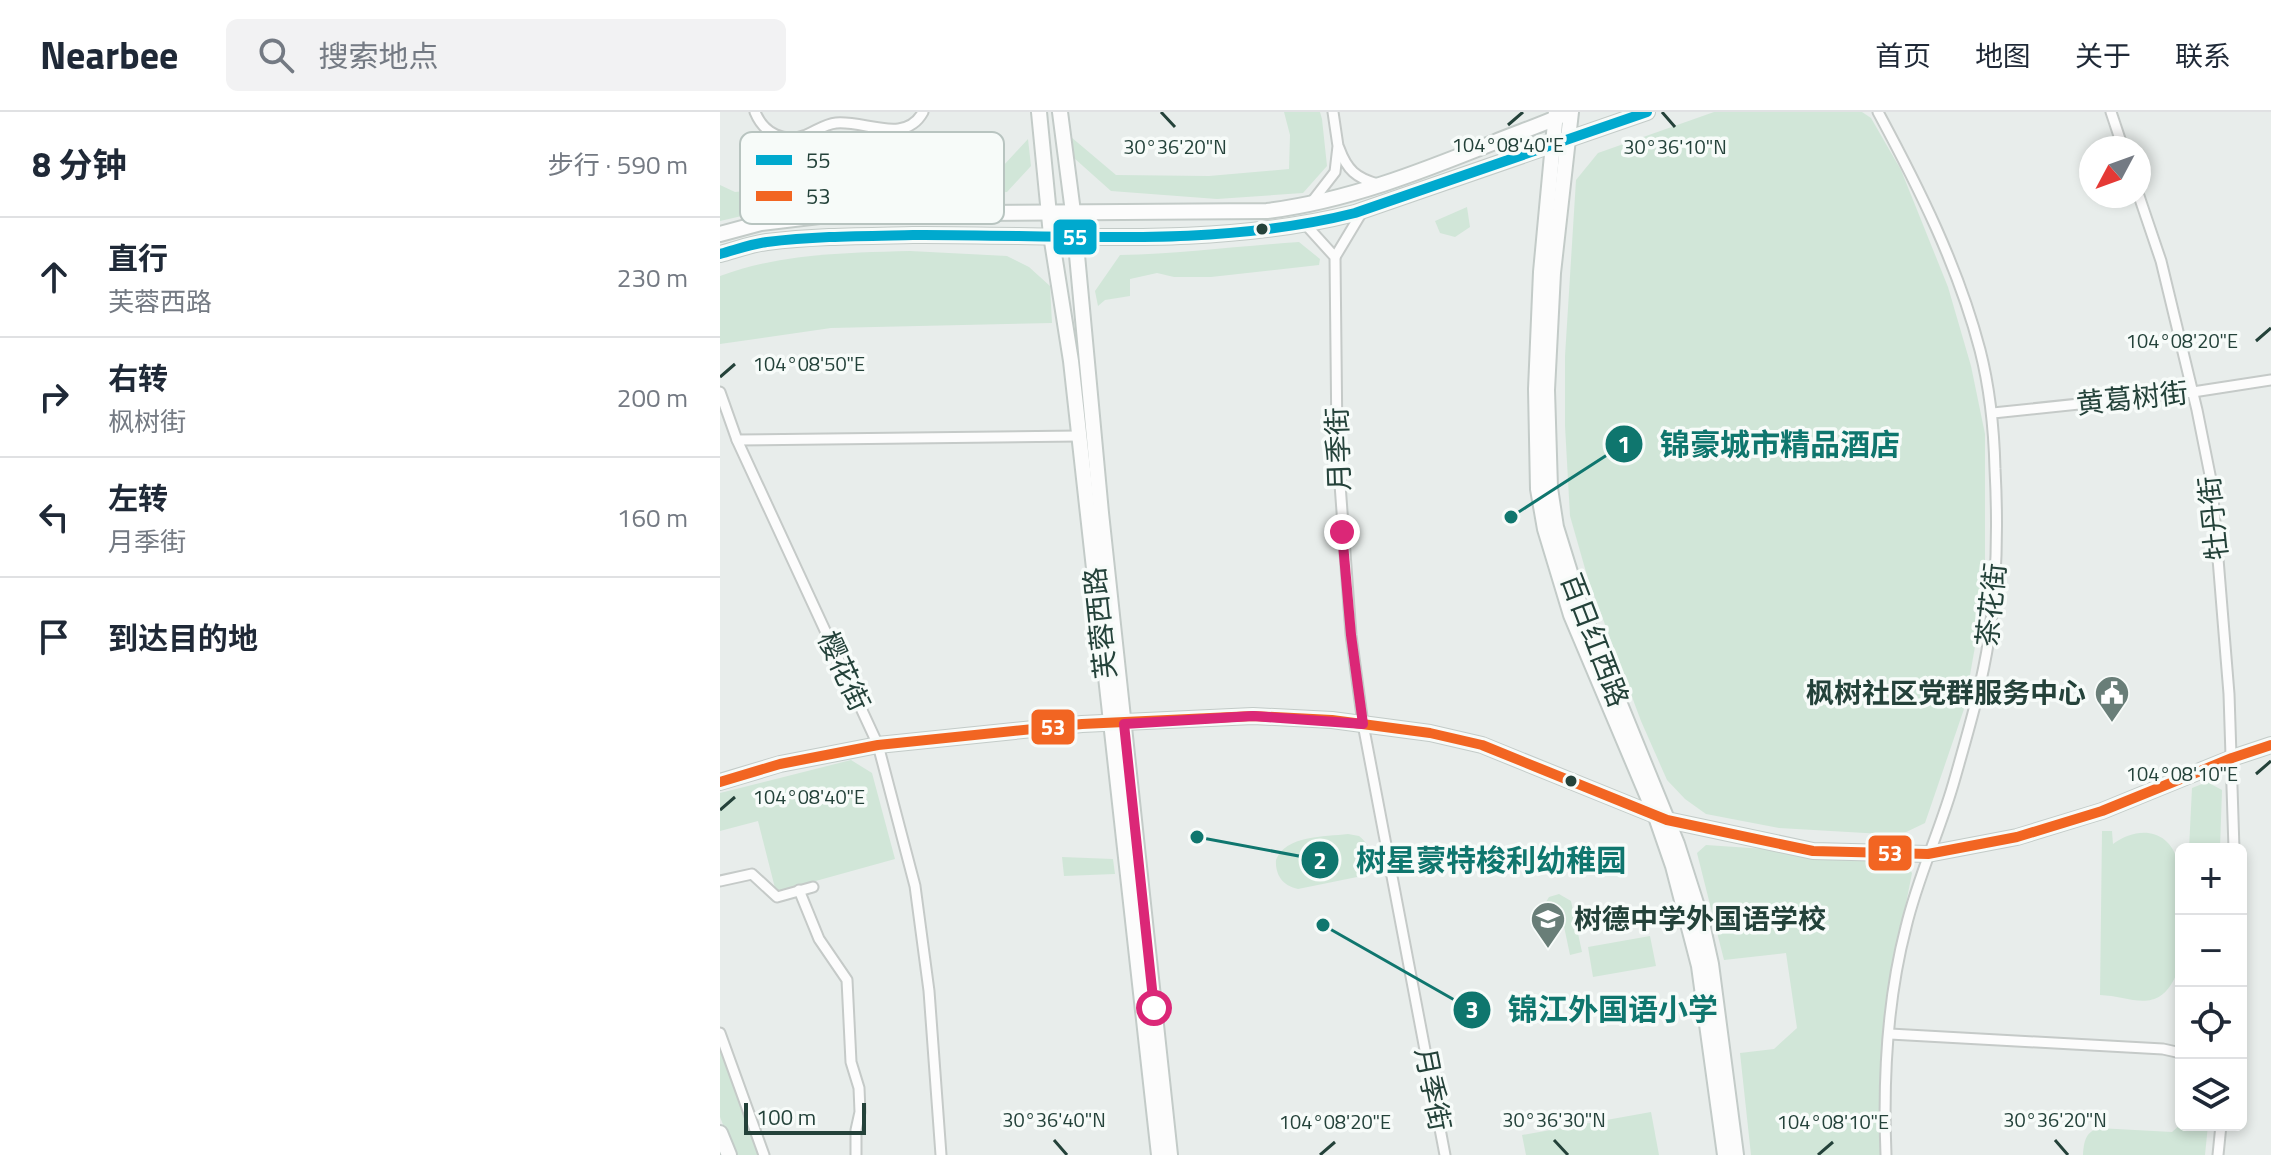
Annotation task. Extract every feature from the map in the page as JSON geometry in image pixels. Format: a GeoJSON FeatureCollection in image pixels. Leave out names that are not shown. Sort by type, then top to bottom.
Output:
{"type":"FeatureCollection","features":[{"type":"Feature","properties":{"kind":"main road","name":"芙蓉西路"},"geometry":{"type":"LineString","coordinates":[[1039,112],[1051,235],[1118,724],[1170,1155]]}},
{"type":"Feature","properties":{"kind":"main road","name":"芙蓉西路"},"geometry":{"type":"LineString","coordinates":[[1060,112],[1073,212],[1159,1155]]}},
{"type":"Feature","properties":{"kind":"main road"},"geometry":{"type":"LineString","coordinates":[[1004,212],[1267,211],[1309,206],[1381,185],[1556,115],[1571,112]]}},
{"type":"Feature","properties":{"kind":"main road","name":"百日红西路"},"geometry":{"type":"LineString","coordinates":[[1560,141],[1571,112]]}},
{"type":"Feature","properties":{"kind":"main road"},"geometry":{"type":"LineString","coordinates":[[720,254],[764,242],[837,236],[1170,235],[1306,225],[1364,210],[1647,112]]}},
{"type":"Feature","properties":{"kind":"main road","name":"百日红西路"},"geometry":{"type":"LineString","coordinates":[[1556,115],[1560,141],[1547,390],[1550,488],[1556,527],[1582,611],[1701,919],[1710,958],[1736,1155]]}},
{"type":"Feature","properties":{"kind":"main road"},"geometry":{"type":"LineString","coordinates":[[720,234],[757,224]]}},
{"type":"Feature","properties":{"kind":"main road"},"geometry":{"type":"LineString","coordinates":[[720,782],[780,764],[878,745],[1082,724],[1253,716],[1363,724],[1430,733],[1482,745],[1661,817],[1760,842],[1813,851],[1928,854],[2017,837],[2102,811],[2271,745]]}},
{"type":"Feature","properties":{"kind":"main road","name":"百日红西路"},"geometry":{"type":"LineString","coordinates":[[1661,817],[1699,966],[1725,1155]]}},
{"type":"Feature","properties":{"kind":"main road"},"geometry":{"type":"LineString","coordinates":[[720,1133],[729,1155]]}},
{"type":"Feature","properties":{"kind":"street"},"geometry":{"type":"LineString","coordinates":[[755,112],[762,126],[770,132]]}},
{"type":"Feature","properties":{"kind":"street"},"geometry":{"type":"LineString","coordinates":[[810,132],[834,123],[905,129],[913,126],[923,112]]}},
{"type":"Feature","properties":{"kind":"street"},"geometry":{"type":"LineString","coordinates":[[1333,112],[1338,146],[1345,164],[1353,174],[1381,185]]}},
{"type":"Feature","properties":{"kind":"street","name":"茶花街"},"geometry":{"type":"LineString","coordinates":[[1878,112],[1913,176],[1943,242],[1980,349],[1993,413],[1998,543],[1989,640],[1954,783],[1905,928],[1897,967],[1884,1105],[1886,1155]]}},
{"type":"Feature","properties":{"kind":"street"},"geometry":{"type":"LineString","coordinates":[[2111,112],[2119,136]]}},
{"type":"Feature","properties":{"kind":"street"},"geometry":{"type":"LineString","coordinates":[[1309,206],[1335,172],[1338,146]]}},
{"type":"Feature","properties":{"kind":"street","name":"牡丹街"},"geometry":{"type":"LineString","coordinates":[[2143,208],[2161,261],[2212,485],[2232,758],[2234,843]]}},
{"type":"Feature","properties":{"kind":"street"},"geometry":{"type":"LineString","coordinates":[[1306,225],[1335,257],[1364,210]]}},
{"type":"Feature","properties":{"kind":"street","name":"月季街"},"geometry":{"type":"LineString","coordinates":[[1335,257],[1337,428],[1351,635],[1363,724],[1445,1155]]}},
{"type":"Feature","properties":{"kind":"street","name":"黄葛树街"},"geometry":{"type":"LineString","coordinates":[[1993,413],[2193,392],[2271,380]]}},
{"type":"Feature","properties":{"kind":"street","name":"樱花街"},"geometry":{"type":"LineString","coordinates":[[720,392],[737,440],[878,745],[915,886],[929,991],[941,1155]]}},
{"type":"Feature","properties":{"kind":"street"},"geometry":{"type":"LineString","coordinates":[[737,440],[1079,436]]}},
{"type":"Feature","properties":{"kind":"street"},"geometry":{"type":"LineString","coordinates":[[720,881],[752,874],[774,896],[813,887]]}},
{"type":"Feature","properties":{"kind":"street"},"geometry":{"type":"LineString","coordinates":[[799,890],[819,939],[847,980],[851,1062],[859,1088],[856,1155]]}},
{"type":"Feature","properties":{"kind":"street"},"geometry":{"type":"LineString","coordinates":[[720,1033],[764,1155]]}},
{"type":"Feature","properties":{"kind":"street"},"geometry":{"type":"LineString","coordinates":[[1890,1034],[2175,1052]]}},
{"type":"Feature","properties":{"kind":"street"},"geometry":{"type":"LineString","coordinates":[[2218,1155],[2220,1131]]}},
{"type":"Feature","properties":{"kind":"green space"},"geometry":{"type":"Polygon","coordinates":[[[1284,112],[1320,112],[1322,119],[1327,166],[1303,193],[1217,199],[1111,191],[1074,158],[1071,137],[1116,175],[1209,176],[1289,169],[1290,135],[1284,112]]]}},
{"type":"Feature","properties":{"kind":"green space"},"geometry":{"type":"Polygon","coordinates":[[[1714,112],[1862,112],[1871,118],[1901,170],[1948,287],[1971,366],[1985,434],[1985,590],[1964,709],[1925,823],[1900,835],[1779,828],[1706,814],[1685,799],[1667,780],[1641,721],[1588,579],[1570,516],[1565,356],[1576,180],[1598,153],[1714,112]]]}},
{"type":"Feature","properties":{"kind":"green space"},"geometry":{"type":"Polygon","coordinates":[[[1028,139],[1031,166],[1007,192],[1004,192],[1004,165],[1028,139]]]}},
{"type":"Feature","properties":{"kind":"green space"},"geometry":{"type":"Polygon","coordinates":[[[720,185],[740,192],[740,216],[720,221],[720,185]]]}},
{"type":"Feature","properties":{"kind":"green space"},"geometry":{"type":"Polygon","coordinates":[[[1467,207],[1470,227],[1455,237],[1440,233],[1435,221],[1467,207]]]}},
{"type":"Feature","properties":{"kind":"green space"},"geometry":{"type":"Polygon","coordinates":[[[1299,242],[1320,259],[1319,265],[1211,277],[1174,277],[1157,273],[1130,279],[1130,296],[1105,300],[1098,306],[1095,291],[1120,255],[1299,242]]]}},
{"type":"Feature","properties":{"kind":"green space"},"geometry":{"type":"Polygon","coordinates":[[[910,251],[1007,256],[1029,267],[1050,286],[1052,323],[831,328],[720,344],[720,276],[790,259],[910,251]]]}},
{"type":"Feature","properties":{"kind":"green space"},"geometry":{"type":"Polygon","coordinates":[[[851,760],[872,773],[895,859],[776,892],[758,821],[720,831],[720,793],[851,760]]]}},
{"type":"Feature","properties":{"kind":"green space"},"geometry":{"type":"Polygon","coordinates":[[[2207,782],[2222,790],[2220,843],[2189,843],[2192,788],[2207,782]]]}},
{"type":"Feature","properties":{"kind":"green space"},"geometry":{"type":"Polygon","coordinates":[[[2102,831],[2112,831],[2113,844],[2132,834],[2160,837],[2175,854],[2175,977],[2169,988],[2152,1000],[2100,995],[2102,831]]]}},
{"type":"Feature","properties":{"kind":"green space"},"geometry":{"type":"Polygon","coordinates":[[[1348,834],[1359,836],[1370,851],[1370,866],[1362,876],[1298,889],[1285,883],[1279,875],[1276,860],[1288,846],[1307,839],[1348,834]]]}},
{"type":"Feature","properties":{"kind":"green space"},"geometry":{"type":"Polygon","coordinates":[[[1706,845],[1901,858],[1912,873],[1892,975],[1881,1088],[1883,1155],[1751,1155],[1740,1053],[1774,1049],[1797,1028],[1786,953],[1724,960],[1697,853],[1706,845]]]}},
{"type":"Feature","properties":{"kind":"green space"},"geometry":{"type":"Polygon","coordinates":[[[1062,857],[1113,859],[1115,874],[1064,876],[1062,857]]]}},
{"type":"Feature","properties":{"kind":"green space"},"geometry":{"type":"Polygon","coordinates":[[[1559,894],[1571,901],[1582,952],[1570,955],[1561,912],[1552,913],[1546,902],[1549,897],[1559,894]]]}},
{"type":"Feature","properties":{"kind":"green space"},"geometry":{"type":"Polygon","coordinates":[[[1650,936],[1656,966],[1593,977],[1588,947],[1650,936]]]}},
{"type":"Feature","properties":{"kind":"green space"},"geometry":{"type":"Polygon","coordinates":[[[720,1049],[759,1155],[735,1155],[720,1117],[720,1049]]]}},
{"type":"Feature","properties":{"kind":"green space"},"geometry":{"type":"Polygon","coordinates":[[[1651,1112],[1659,1155],[1526,1155],[1522,1135],[1651,1112]]]}},
{"type":"Feature","properties":{"kind":"green space"},"geometry":{"type":"Polygon","coordinates":[[[2098,1128],[2172,1132],[2175,1129],[2207,1131],[2205,1155],[2083,1155],[2086,1138],[2098,1128]]]}},
{"type":"Feature","properties":{"kind":"transit line","name":"55"},"geometry":{"type":"LineString","coordinates":[[720,254],[761,243],[821,237],[1191,236],[1301,224],[1355,213],[1647,112]]}},
{"type":"Feature","properties":{"kind":"transit line","name":"53"},"geometry":{"type":"LineString","coordinates":[[720,782],[780,764],[878,745],[1082,724],[1253,716],[1332,720],[1430,733],[1482,745],[1667,820],[1813,851],[1928,854],[2017,837],[2102,811],[2271,745]]}},
{"type":"Feature","properties":{"kind":"place","name":"锦豪城市精品酒店"},"geometry":{"type":"Point","coordinates":[1511,517]}},
{"type":"Feature","properties":{"kind":"place","name":"枫树社区党群服务中心"},"geometry":{"type":"Point","coordinates":[2112,724]}},
{"type":"Feature","properties":{"kind":"place","name":"树星蒙特梭利幼稚园"},"geometry":{"type":"Point","coordinates":[1197,837]}},
{"type":"Feature","properties":{"kind":"place","name":"锦江外国语小学"},"geometry":{"type":"Point","coordinates":[1323,925]}},
{"type":"Feature","properties":{"kind":"place","name":"树德中学外国语学校"},"geometry":{"type":"Point","coordinates":[1548,950]}},
{"type":"Feature","properties":{"kind":"route"},"geometry":{"type":"LineString","coordinates":[[1154,1008],[1124,724],[1253,716],[1363,724],[1342,532]]}}]}
